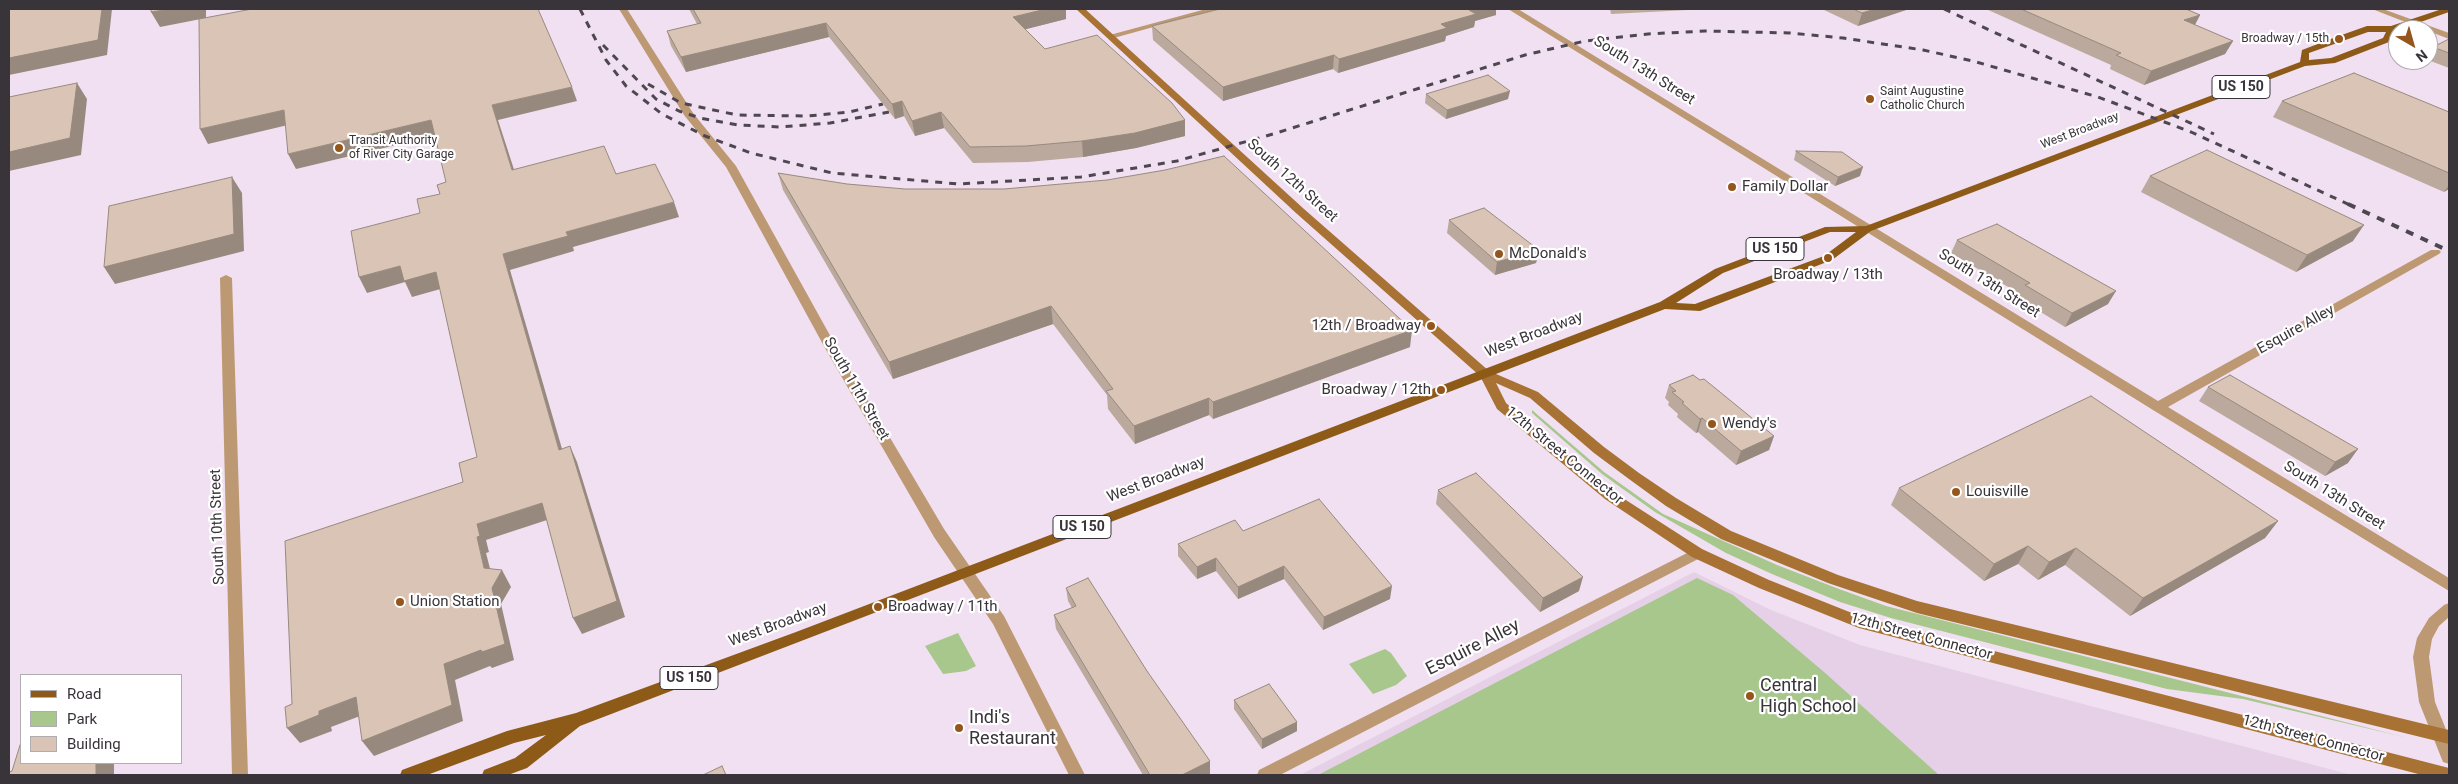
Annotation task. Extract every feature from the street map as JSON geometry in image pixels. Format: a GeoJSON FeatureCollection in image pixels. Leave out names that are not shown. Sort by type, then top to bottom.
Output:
{"type":"FeatureCollection","features":[{"type":"Feature","properties":{"kind":"main road","name":"West Broadway"},"geometry":{"type":"LineString","coordinates":[[2416,20],[2449,9]]}},
{"type":"Feature","properties":{"kind":"main road","name":"West Broadway"},"geometry":{"type":"LineString","coordinates":[[2304,63],[2305,52],[2367,29],[2388,29]]}},
{"type":"Feature","properties":{"kind":"main road","name":"West Broadway"},"geometry":{"type":"LineString","coordinates":[[1664,305],[1696,308],[1828,258],[1867,229],[2304,63],[2332,61],[2386,40],[2388,36]]}},
{"type":"Feature","properties":{"kind":"main road","name":"West Broadway"},"geometry":{"type":"LineString","coordinates":[[408,775],[513,736],[577,720],[1485,374],[1664,305],[1719,270],[1829,229],[1867,229]]}},
{"type":"Feature","properties":{"kind":"main road","name":"West Broadway"},"geometry":{"type":"LineString","coordinates":[[490,775],[521,763],[577,720]]}},
{"type":"Feature","properties":{"kind":"street","name":"South 11th Street"},"geometry":{"type":"LineString","coordinates":[[623,9],[670,87],[705,136],[731,166],[831,348],[939,533],[999,620],[1077,775]]}},
{"type":"Feature","properties":{"kind":"street","name":"South 12th Street"},"geometry":{"type":"LineString","coordinates":[[1080,9],[1300,211],[1485,374]]}},
{"type":"Feature","properties":{"kind":"street"},"geometry":{"type":"LineString","coordinates":[[1110,36],[1215,9]]}},
{"type":"Feature","properties":{"kind":"street","name":"South 13th Street"},"geometry":{"type":"LineString","coordinates":[[1512,9],[1867,229],[2449,585]]}},
{"type":"Feature","properties":{"kind":"street"},"geometry":{"type":"LineString","coordinates":[[2376,9],[2405,20]]}},
{"type":"Feature","properties":{"kind":"street","name":"Esquire Alley"},"geometry":{"type":"LineString","coordinates":[[2157,407],[2435,252]]}},
{"type":"Feature","properties":{"kind":"street","name":"South 10th Street"},"geometry":{"type":"LineString","coordinates":[[226,278],[240,775]]}},
{"type":"Feature","properties":{"kind":"street","name":"12th Street Connector"},"geometry":{"type":"LineString","coordinates":[[1485,374],[1501,406],[1540,441],[1610,496],[1697,553],[1764,584],[1859,622],[2449,775]]}},
{"type":"Feature","properties":{"kind":"street","name":"12th Street Connector"},"geometry":{"type":"LineString","coordinates":[[1485,374],[1534,395],[1606,455],[1697,518],[1726,535],[1833,579],[1917,607],[2446,736]]}},
{"type":"Feature","properties":{"kind":"street","name":"Esquire Alley"},"geometry":{"type":"LineString","coordinates":[[1266,775],[1697,553]]}},
{"type":"Feature","properties":{"kind":"street"},"geometry":{"type":"LineString","coordinates":[[2449,609],[2434,622],[2426,638],[2421,657],[2427,702],[2446,736],[2449,756]]}},
{"type":"Feature","properties":{"kind":"shaded area","name":"Central High School"},"geometry":{"type":"Polygon","coordinates":[[[1694,572],[1771,610],[1860,645],[2352,775],[1300,775],[1694,572]]]}},
{"type":"Feature","properties":{"kind":"green space"},"geometry":{"type":"Polygon","coordinates":[[[1532,410],[1604,472],[1663,514],[1777,565],[1839,589],[1886,606],[2404,737],[2243,699],[2167,689],[1891,618],[1840,602],[1726,553],[1655,512],[1602,474],[1532,413],[1532,410]]]}},
{"type":"Feature","properties":{"kind":"green space","name":"Central High School"},"geometry":{"type":"Polygon","coordinates":[[[1697,578],[1733,595],[1824,672],[1939,775],[1318,775],[1697,578]]]}},
{"type":"Feature","properties":{"kind":"green space"},"geometry":{"type":"Polygon","coordinates":[[[958,633],[976,666],[966,671],[943,674],[925,646],[958,633]]]}},
{"type":"Feature","properties":{"kind":"green space"},"geometry":{"type":"Polygon","coordinates":[[[1385,649],[1391,653],[1407,676],[1396,685],[1373,694],[1349,664],[1385,649]]]}},
{"type":"Feature","properties":{"kind":"building"},"geometry":{"type":"Polygon","coordinates":[[[9,9],[102,9],[98,40],[9,58],[9,9]]]}},
{"type":"Feature","properties":{"kind":"building"},"geometry":{"type":"Polygon","coordinates":[[[151,9],[170,9],[151,12],[151,9]]]}},
{"type":"Feature","properties":{"kind":"building"},"geometry":{"type":"Polygon","coordinates":[[[252,9],[538,9],[572,87],[492,105],[512,170],[604,146],[616,174],[655,164],[674,202],[566,232],[568,236],[503,254],[559,450],[570,446],[617,601],[573,618],[542,503],[477,524],[480,536],[477,537],[484,568],[502,570],[492,588],[505,644],[482,652],[481,650],[444,664],[452,705],[362,741],[356,697],[319,711],[319,715],[287,728],[285,707],[292,704],[285,541],[463,482],[459,463],[477,457],[436,272],[404,281],[400,266],[359,277],[351,231],[420,213],[417,199],[440,194],[437,185],[446,182],[431,120],[288,154],[284,110],[200,129],[199,19],[252,9]]]}},
{"type":"Feature","properties":{"kind":"building"},"geometry":{"type":"Polygon","coordinates":[[[693,9],[1046,9],[1013,17],[1045,49],[1097,35],[1172,103],[1185,120],[1135,133],[1082,141],[1026,146],[970,147],[941,112],[912,121],[902,101],[892,104],[826,23],[681,57],[667,31],[701,23],[693,9]]]}},
{"type":"Feature","properties":{"kind":"building"},"geometry":{"type":"Polygon","coordinates":[[[1220,9],[1473,9],[1469,10],[1476,14],[1441,24],[1447,28],[1339,59],[1334,55],[1223,87],[1152,26],[1220,9]]]}},
{"type":"Feature","properties":{"kind":"building"},"geometry":{"type":"Polygon","coordinates":[[[1853,9],[1875,9],[1862,13],[1853,9]]]}},
{"type":"Feature","properties":{"kind":"building"},"geometry":{"type":"Polygon","coordinates":[[[2021,9],[2186,9],[2200,15],[2184,20],[2233,41],[2151,71],[2116,55],[2121,53],[2021,9]]]}},
{"type":"Feature","properties":{"kind":"building"},"geometry":{"type":"Polygon","coordinates":[[[2449,39],[2449,53],[2438,49],[2438,44],[2449,39]]]}},
{"type":"Feature","properties":{"kind":"building"},"geometry":{"type":"Polygon","coordinates":[[[2354,73],[2449,112],[2449,173],[2282,101],[2354,73]]]}},
{"type":"Feature","properties":{"kind":"building"},"geometry":{"type":"Polygon","coordinates":[[[1488,75],[1510,91],[1447,110],[1426,94],[1488,75]]]}},
{"type":"Feature","properties":{"kind":"building"},"geometry":{"type":"Polygon","coordinates":[[[77,83],[70,138],[9,152],[9,97],[77,83]]]}},
{"type":"Feature","properties":{"kind":"building"},"geometry":{"type":"Polygon","coordinates":[[[2207,150],[2364,225],[2307,255],[2150,176],[2207,150]]]}},
{"type":"Feature","properties":{"kind":"building"},"geometry":{"type":"Polygon","coordinates":[[[1796,151],[1842,152],[1863,167],[1838,177],[1796,151]]]}},
{"type":"Feature","properties":{"kind":"building"},"geometry":{"type":"Polygon","coordinates":[[[1224,156],[1412,330],[1213,402],[1209,398],[1134,426],[1106,391],[1113,389],[1051,306],[889,362],[778,173],[847,184],[905,189],[1004,189],[1107,180],[1165,170],[1224,156]]]}},
{"type":"Feature","properties":{"kind":"building"},"geometry":{"type":"Polygon","coordinates":[[[232,177],[234,234],[104,267],[109,206],[232,177]]]}},
{"type":"Feature","properties":{"kind":"building"},"geometry":{"type":"Polygon","coordinates":[[[1484,208],[1539,250],[1497,262],[1449,220],[1484,208]]]}},
{"type":"Feature","properties":{"kind":"building"},"geometry":{"type":"Polygon","coordinates":[[[1997,224],[2116,291],[2072,313],[2025,285],[2030,283],[1957,240],[1997,224]]]}},
{"type":"Feature","properties":{"kind":"building"},"geometry":{"type":"Polygon","coordinates":[[[1693,375],[1700,380],[1704,379],[1774,436],[1741,451],[1702,418],[1700,419],[1672,392],[1676,391],[1669,385],[1693,375]]]}},
{"type":"Feature","properties":{"kind":"building"},"geometry":{"type":"Polygon","coordinates":[[[2230,375],[2358,449],[2335,462],[2208,387],[2230,375]]]}},
{"type":"Feature","properties":{"kind":"building"},"geometry":{"type":"Polygon","coordinates":[[[2091,396],[2278,521],[2143,598],[2076,548],[2049,562],[2028,546],[1994,564],[1899,488],[2091,396]]]}},
{"type":"Feature","properties":{"kind":"building"},"geometry":{"type":"Polygon","coordinates":[[[1476,473],[1583,577],[1543,598],[1438,490],[1476,473]]]}},
{"type":"Feature","properties":{"kind":"building"},"geometry":{"type":"Polygon","coordinates":[[[1319,499],[1392,586],[1324,617],[1284,566],[1238,587],[1216,558],[1197,567],[1178,544],[1235,520],[1243,531],[1319,499]]]}},
{"type":"Feature","properties":{"kind":"building"},"geometry":{"type":"Polygon","coordinates":[[[1088,578],[1147,671],[1210,761],[1182,775],[1150,775],[1054,615],[1076,606],[1066,588],[1088,578]]]}},
{"type":"Feature","properties":{"kind":"building"},"geometry":{"type":"Polygon","coordinates":[[[1269,684],[1297,722],[1262,739],[1234,700],[1269,684]]]}},
{"type":"Feature","properties":{"kind":"building"},"geometry":{"type":"Polygon","coordinates":[[[20,745],[20,764],[96,764],[96,775],[9,775],[9,772],[12,771],[20,745]]]}},
{"type":"Feature","properties":{"kind":"building"},"geometry":{"type":"Polygon","coordinates":[[[722,766],[726,775],[703,775],[722,766]]]}},
{"type":"Feature","properties":{"kind":"railway"},"geometry":{"type":"LineString","coordinates":[[580,9],[606,60],[626,86],[662,114],[705,136],[751,153],[832,173],[959,184],[1081,177],[1177,161],[1273,134],[1525,55],[1585,41],[1648,34],[1705,31],[1790,33],[1843,38],[1923,50],[1973,61],[2098,97],[2191,132],[2350,205]]}},
{"type":"Feature","properties":{"kind":"railway"},"geometry":{"type":"LineString","coordinates":[[1944,9],[2214,134]]}},
{"type":"Feature","properties":{"kind":"railway"},"geometry":{"type":"LineString","coordinates":[[603,45],[656,99],[679,111],[700,118],[738,125],[780,127],[830,123],[889,112]]}},
{"type":"Feature","properties":{"kind":"railway"},"geometry":{"type":"LineString","coordinates":[[648,84],[681,103],[737,115],[808,116],[849,112],[883,104]]}},
{"type":"Feature","properties":{"kind":"railway"},"geometry":{"type":"LineString","coordinates":[[2348,204],[2449,251]]}},
{"type":"Feature","properties":{"kind":"place","name":"Broadway / 15th"},"geometry":{"type":"Point","coordinates":[2339,39]}},
{"type":"Feature","properties":{"kind":"place","name":"Saint Augustine Catholic Church"},"geometry":{"type":"Point","coordinates":[1870,99]}},
{"type":"Feature","properties":{"kind":"place","name":"Transit Authority of River City Garage"},"geometry":{"type":"Point","coordinates":[339,148]}},
{"type":"Feature","properties":{"kind":"place","name":"Family Dollar"},"geometry":{"type":"Point","coordinates":[1732,187]}},
{"type":"Feature","properties":{"kind":"place","name":"McDonald's"},"geometry":{"type":"Point","coordinates":[1499,254]}},
{"type":"Feature","properties":{"kind":"place","name":"Broadway / 13th"},"geometry":{"type":"Point","coordinates":[1828,258]}},
{"type":"Feature","properties":{"kind":"place","name":"12th / Broadway"},"geometry":{"type":"Point","coordinates":[1431,326]}},
{"type":"Feature","properties":{"kind":"place","name":"Broadway / 12th"},"geometry":{"type":"Point","coordinates":[1441,390]}},
{"type":"Feature","properties":{"kind":"place","name":"Wendy's"},"geometry":{"type":"Point","coordinates":[1712,424]}},
{"type":"Feature","properties":{"kind":"place","name":"Louisville"},"geometry":{"type":"Point","coordinates":[1956,492]}},
{"type":"Feature","properties":{"kind":"place","name":"Union Station"},"geometry":{"type":"Point","coordinates":[400,602]}},
{"type":"Feature","properties":{"kind":"place","name":"Broadway / 11th"},"geometry":{"type":"Point","coordinates":[878,607]}},
{"type":"Feature","properties":{"kind":"place","name":"Central High School"},"geometry":{"type":"Point","coordinates":[1750,696]}},
{"type":"Feature","properties":{"kind":"place","name":"Indi's Restaurant"},"geometry":{"type":"Point","coordinates":[959,728]}}]}
